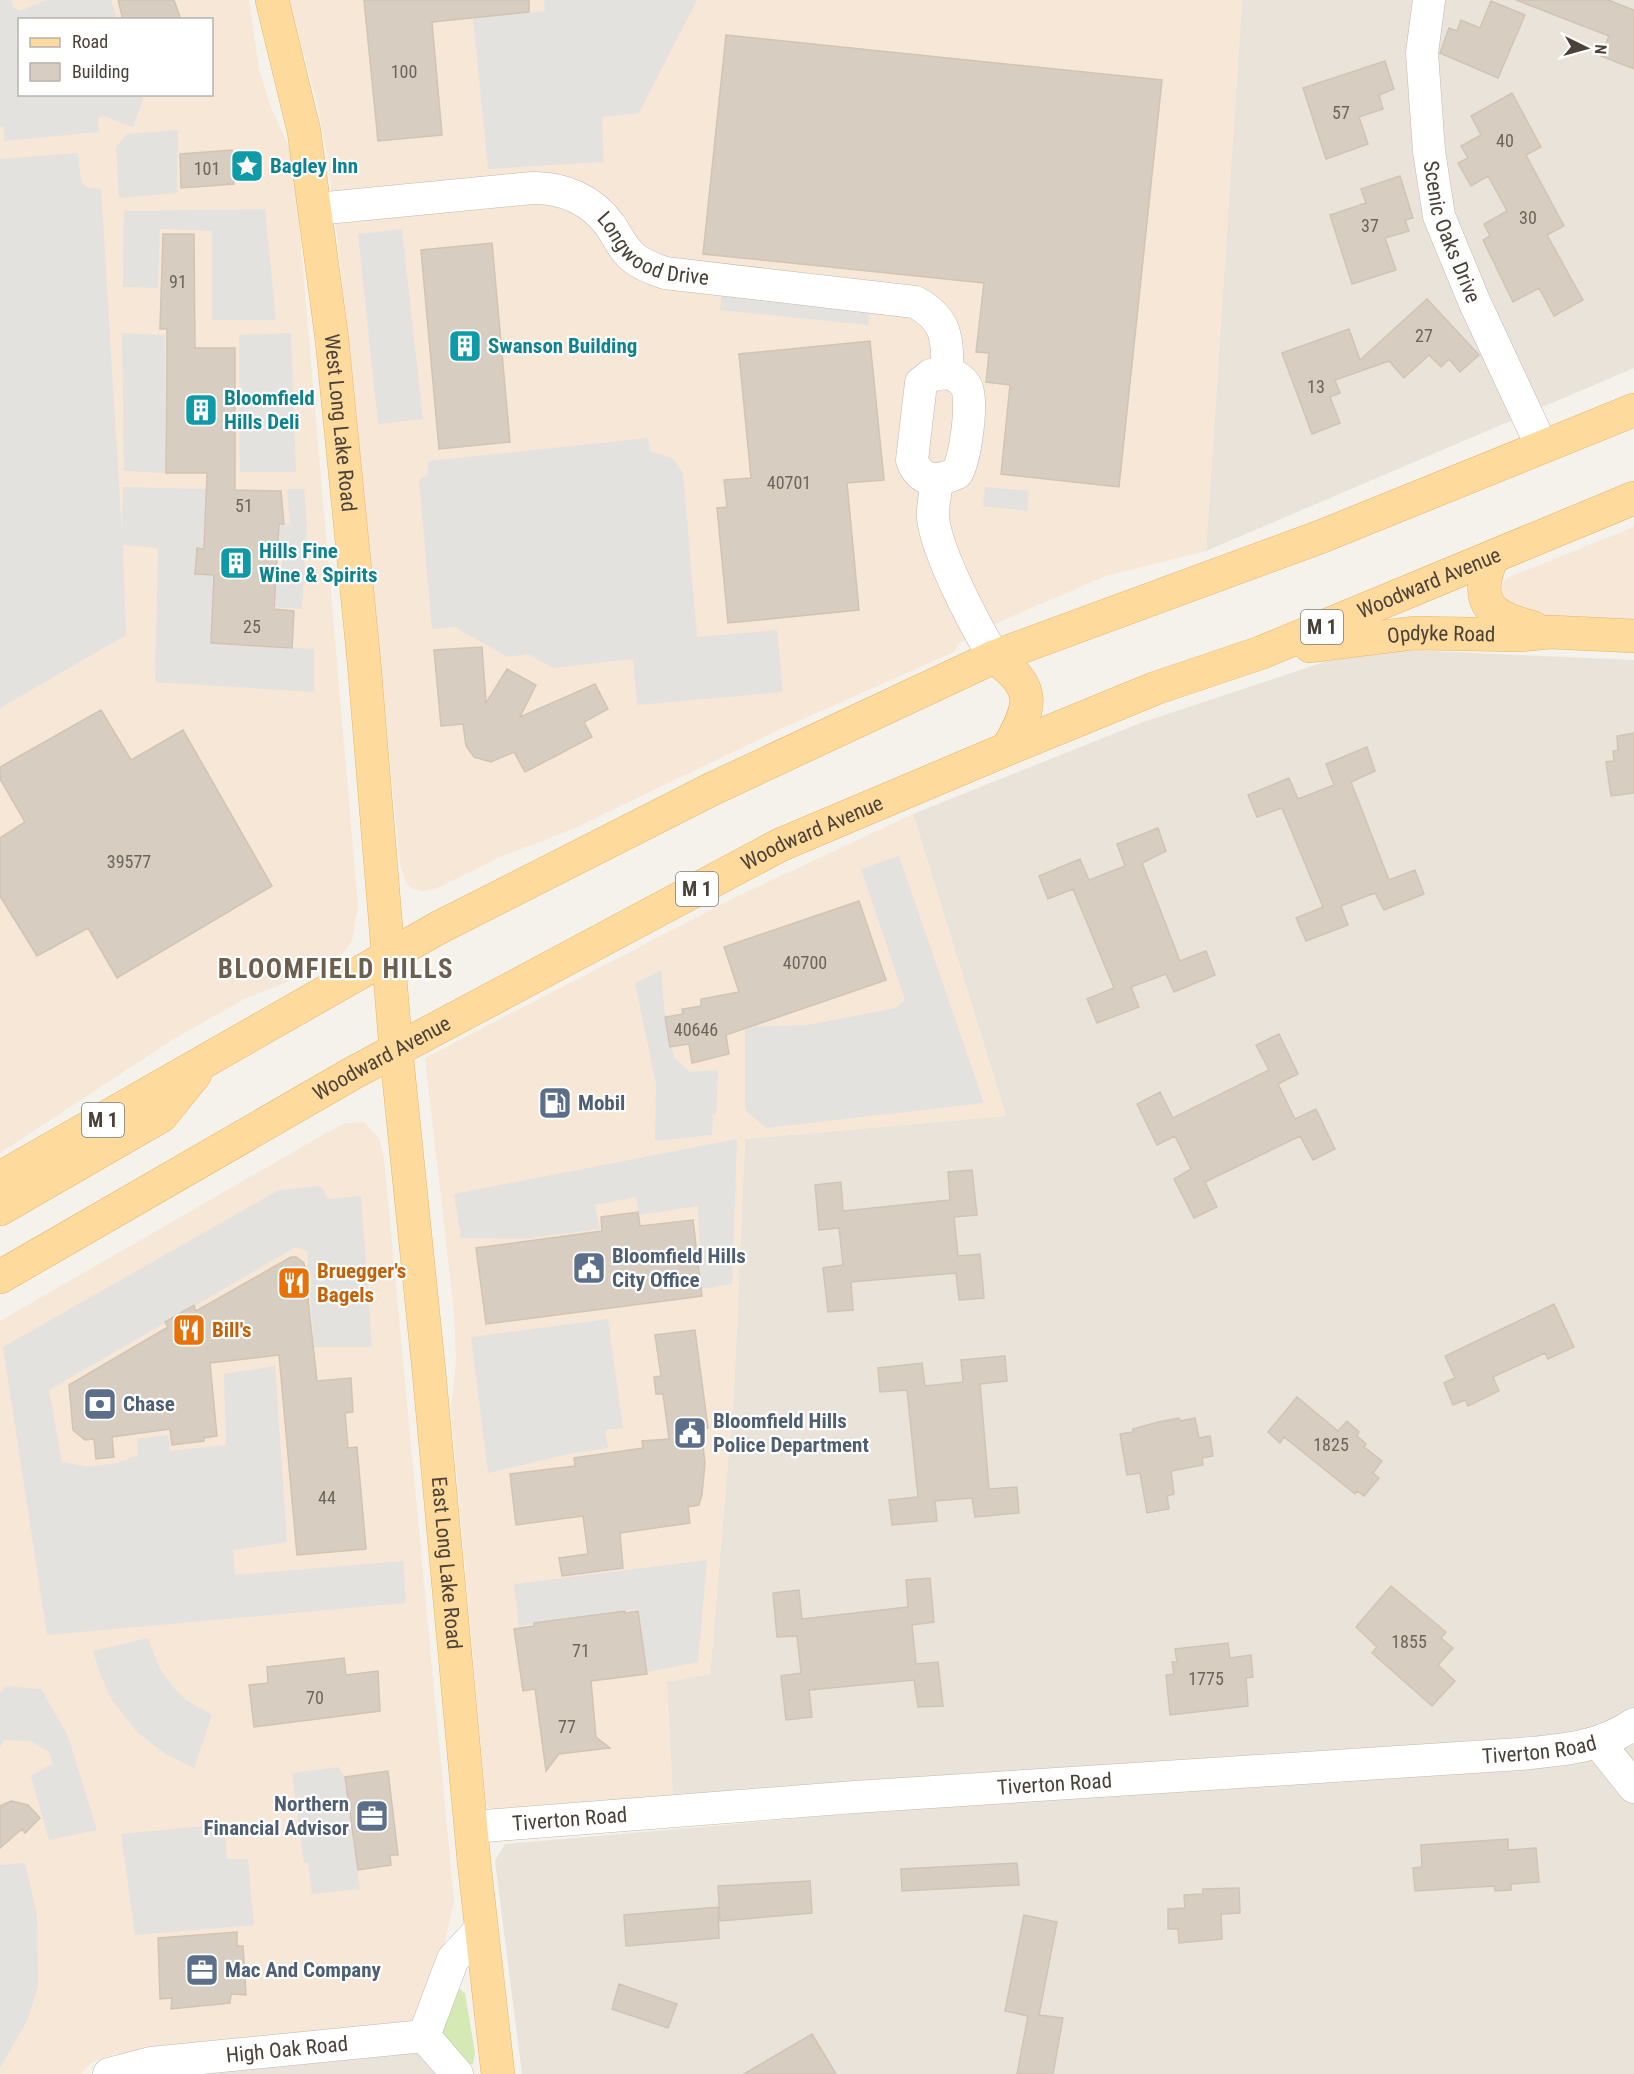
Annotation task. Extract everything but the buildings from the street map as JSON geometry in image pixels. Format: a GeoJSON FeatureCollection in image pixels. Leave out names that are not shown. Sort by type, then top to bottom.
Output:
{"type":"FeatureCollection","features":[{"type":"Feature","properties":{"kind":"main road","name":"West Long Lake Road"},"geometry":{"type":"LineString","coordinates":[[272,0],[298,98],[316,209],[360,615],[396,1050]]}},
{"type":"Feature","properties":{"kind":"main road","name":"M 1"},"geometry":{"type":"LineString","coordinates":[[0,1178],[389,956],[673,807],[994,657],[1320,537],[1634,410]]}},
{"type":"Feature","properties":{"kind":"main road"},"geometry":{"type":"LineString","coordinates":[[1562,528],[1634,489]]}},
{"type":"Feature","properties":{"kind":"main road","name":"Woodward Avenue"},"geometry":{"type":"LineString","coordinates":[[0,1276],[396,1050],[780,845],[1156,688],[1260,653],[1634,498]]}},
{"type":"Feature","properties":{"kind":"main road","name":"Opdyke Road"},"geometry":{"type":"LineString","coordinates":[[1492,558],[1484,577],[1484,591],[1494,613],[1505,620],[1550,632]]}},
{"type":"Feature","properties":{"kind":"main road","name":"Opdyke Road"},"geometry":{"type":"LineString","coordinates":[[1260,653],[1414,633],[1521,635],[1550,632],[1634,636]]}},
{"type":"Feature","properties":{"kind":"main road"},"geometry":{"type":"LineString","coordinates":[[994,657],[1014,671],[1024,687],[1026,704],[1024,720],[1007,749]]}},
{"type":"Feature","properties":{"kind":"main road","name":"East Long Lake Road"},"geometry":{"type":"LineString","coordinates":[[396,1050],[428,1355],[481,1929],[498,2074]]}},
{"type":"Feature","properties":{"kind":"main road"},"geometry":{"type":"LineString","coordinates":[[0,1209],[161,1116],[206,1061]]}},
{"type":"Feature","properties":{"kind":"street","name":"Scenic Oaks Drive"},"geometry":{"type":"LineString","coordinates":[[1430,0],[1422,53],[1429,151],[1439,216],[1474,301],[1542,447]]}},
{"type":"Feature","properties":{"kind":"street","name":"Longwood Drive"},"geometry":{"type":"LineString","coordinates":[[316,209],[532,188],[555,189],[591,206],[603,216],[633,258],[645,266],[665,273],[915,302],[928,309],[946,335],[947,373]]}},
{"type":"Feature","properties":{"kind":"street"},"geometry":{"type":"LineString","coordinates":[[947,373],[958,377],[967,387],[969,399],[963,464],[957,474],[937,481],[924,477],[916,471],[912,460],[921,383],[931,375],[947,373]]}},
{"type":"Feature","properties":{"kind":"street"},"geometry":{"type":"LineString","coordinates":[[937,481],[933,517],[940,544],[974,623],[994,657]]}},
{"type":"Feature","properties":{"kind":"street","name":"Tiverton Road"},"geometry":{"type":"LineString","coordinates":[[471,1827],[981,1789],[1417,1762],[1548,1751],[1598,1742],[1619,1734],[1634,1724]]}},
{"type":"Feature","properties":{"kind":"street"},"geometry":{"type":"LineString","coordinates":[[1598,1742],[1634,1786]]}},
{"type":"Feature","properties":{"kind":"street"},"geometry":{"type":"LineString","coordinates":[[457,2074],[424,2036],[434,2017],[453,1959],[481,1929]]}},
{"type":"Feature","properties":{"kind":"street","name":"High Oak Road"},"geometry":{"type":"LineString","coordinates":[[112,2072],[151,2063],[424,2036]]}},
{"type":"Feature","properties":{"kind":"shaded area"},"geometry":{"type":"Polygon","coordinates":[[[0,0],[249,0],[259,69],[270,105],[290,149],[297,201],[358,906],[352,941],[341,955],[323,968],[246,998],[172,1040],[0,1153],[0,0]]]}},
{"type":"Feature","properties":{"kind":"shaded area"},"geometry":{"type":"Polygon","coordinates":[[[0,0],[11,0],[14,8],[20,11],[47,0],[111,0],[117,18],[18,18],[18,96],[142,96],[143,99],[133,127],[104,116],[98,118],[99,132],[4,141],[4,127],[0,126],[0,0]]]}},
{"type":"Feature","properties":{"kind":"shaded area"},"geometry":{"type":"Polygon","coordinates":[[[289,0],[1242,0],[1206,551],[1106,576],[1001,621],[959,643],[954,652],[787,726],[575,828],[498,858],[437,888],[423,891],[411,888],[406,882],[400,865],[351,357],[328,159],[317,102],[289,0]]]}},
{"type":"Feature","properties":{"kind":"shaded area"},"geometry":{"type":"Polygon","coordinates":[[[544,0],[697,0],[639,113],[602,117],[604,162],[488,169],[473,18],[545,11],[544,0]]]}},
{"type":"Feature","properties":{"kind":"shaded area"},"geometry":{"type":"Polygon","coordinates":[[[1242,0],[1634,0],[1634,368],[1206,551],[1242,0]]]}},
{"type":"Feature","properties":{"kind":"shaded area"},"geometry":{"type":"Polygon","coordinates":[[[178,130],[177,193],[119,198],[116,147],[127,134],[178,130]]]}},
{"type":"Feature","properties":{"kind":"shaded area"},"geometry":{"type":"Polygon","coordinates":[[[78,153],[81,181],[88,188],[101,189],[122,533],[123,487],[206,489],[205,521],[284,524],[290,524],[287,489],[304,489],[307,525],[302,609],[213,603],[211,642],[314,649],[314,692],[155,682],[158,548],[123,545],[126,635],[0,708],[0,159],[78,153]],[[197,548],[195,574],[281,579],[283,554],[197,548]]]}},
{"type":"Feature","properties":{"kind":"shaded area"},"geometry":{"type":"Polygon","coordinates":[[[265,209],[276,320],[212,320],[212,231],[160,229],[158,288],[123,287],[124,211],[265,209]]]}},
{"type":"Feature","properties":{"kind":"shaded area"},"geometry":{"type":"Polygon","coordinates":[[[402,229],[423,419],[378,424],[358,234],[402,229]]]}},
{"type":"Feature","properties":{"kind":"shaded area"},"geometry":{"type":"Polygon","coordinates":[[[722,291],[870,306],[868,325],[720,310],[722,291]]]}},
{"type":"Feature","properties":{"kind":"shaded area"},"geometry":{"type":"Polygon","coordinates":[[[122,333],[165,335],[165,473],[124,471],[122,333]]]}},
{"type":"Feature","properties":{"kind":"shaded area"},"geometry":{"type":"Polygon","coordinates":[[[291,333],[296,472],[240,472],[239,335],[291,333]]]}},
{"type":"Feature","properties":{"kind":"shaded area"},"geometry":{"type":"Polygon","coordinates":[[[648,438],[650,451],[673,459],[683,473],[697,637],[777,630],[783,692],[637,705],[633,659],[553,668],[528,654],[508,657],[454,627],[432,629],[419,480],[428,474],[428,461],[648,438]]]}},
{"type":"Feature","properties":{"kind":"shaded area"},"geometry":{"type":"Polygon","coordinates":[[[985,487],[1029,491],[1027,511],[983,506],[985,487]]]}},
{"type":"Feature","properties":{"kind":"shaded area"},"geometry":{"type":"Polygon","coordinates":[[[1634,527],[1634,624],[1586,622],[1515,612],[1501,595],[1502,584],[1507,578],[1634,527]]]}},
{"type":"Feature","properties":{"kind":"shaded area"},"geometry":{"type":"Polygon","coordinates":[[[1406,650],[1634,660],[1634,2074],[522,2074],[495,1861],[505,1844],[1089,1793],[673,1801],[667,1682],[710,1674],[734,1392],[745,1139],[1006,1116],[913,814],[1143,722],[1327,661],[1406,650]]]}},
{"type":"Feature","properties":{"kind":"shaded area"},"geometry":{"type":"Polygon","coordinates":[[[913,814],[1006,1116],[745,1139],[734,1392],[710,1674],[667,1682],[673,1801],[490,1810],[486,1803],[451,1410],[456,1360],[454,1312],[425,1058],[734,898],[913,814]]]}},
{"type":"Feature","properties":{"kind":"shaded area"},"geometry":{"type":"Polygon","coordinates":[[[899,856],[984,1103],[766,1128],[745,1110],[745,1027],[807,1025],[896,1008],[905,1000],[861,869],[899,856]]]}},
{"type":"Feature","properties":{"kind":"shaded area"},"geometry":{"type":"Polygon","coordinates":[[[661,970],[665,1017],[674,1057],[690,1072],[718,1070],[716,1114],[713,1114],[712,1135],[655,1141],[656,1084],[635,983],[661,970]]]}},
{"type":"Feature","properties":{"kind":"shaded area"},"geometry":{"type":"Polygon","coordinates":[[[364,1122],[379,1138],[384,1158],[454,1902],[433,1994],[414,2025],[114,2054],[91,2063],[81,2074],[0,2074],[0,1321],[328,1132],[346,1123],[364,1122]]]}},
{"type":"Feature","properties":{"kind":"shaded area"},"geometry":{"type":"Polygon","coordinates":[[[737,1139],[732,1284],[701,1289],[698,1206],[639,1215],[636,1197],[595,1205],[600,1229],[522,1239],[461,1238],[454,1194],[737,1139]]]}},
{"type":"Feature","properties":{"kind":"shaded area"},"geometry":{"type":"Polygon","coordinates":[[[321,1186],[328,1199],[361,1196],[372,1347],[314,1347],[307,1251],[296,1247],[49,1390],[62,1462],[88,1467],[118,1463],[138,1455],[137,1439],[168,1435],[170,1451],[226,1445],[224,1374],[275,1366],[287,1542],[233,1550],[235,1575],[403,1561],[406,1603],[47,1635],[3,1347],[279,1190],[321,1186]]]}},
{"type":"Feature","properties":{"kind":"shaded area"},"geometry":{"type":"Polygon","coordinates":[[[608,1319],[623,1428],[605,1430],[608,1448],[573,1453],[488,1473],[471,1337],[608,1319]]]}},
{"type":"Feature","properties":{"kind":"shaded area"},"geometry":{"type":"Polygon","coordinates":[[[707,1560],[698,1662],[647,1672],[638,1609],[519,1626],[514,1584],[707,1560]]]}},
{"type":"Feature","properties":{"kind":"shaded area"},"geometry":{"type":"Polygon","coordinates":[[[148,1638],[160,1669],[174,1688],[186,1700],[212,1715],[194,1768],[167,1755],[138,1733],[112,1700],[101,1676],[93,1651],[148,1638]]]}},
{"type":"Feature","properties":{"kind":"shaded area"},"geometry":{"type":"Polygon","coordinates":[[[6,1686],[41,1689],[68,1736],[97,1830],[49,1840],[31,1776],[53,1763],[49,1752],[31,1741],[4,1740],[0,1748],[0,1693],[6,1686]]]}},
{"type":"Feature","properties":{"kind":"shaded area"},"geometry":{"type":"Polygon","coordinates":[[[338,1767],[345,1777],[360,1889],[312,1894],[308,1863],[304,1863],[292,1773],[338,1767]]]}},
{"type":"Feature","properties":{"kind":"shaded area"},"geometry":{"type":"Polygon","coordinates":[[[224,1824],[227,1859],[248,1859],[254,1925],[135,1935],[121,1834],[224,1824]]]}},
{"type":"Feature","properties":{"kind":"shaded area"},"geometry":{"type":"Polygon","coordinates":[[[25,1863],[37,1915],[38,1986],[28,2019],[0,2068],[0,1865],[25,1863]]]}},
{"type":"Feature","properties":{"kind":"shaded area"},"geometry":{"type":"Polygon","coordinates":[[[427,2052],[449,2074],[156,2074],[427,2052]]]}},
{"type":"Feature","properties":{"kind":"green space"},"geometry":{"type":"Polygon","coordinates":[[[459,1989],[465,1993],[475,2053],[473,2064],[458,2064],[436,2030],[451,1992],[459,1989]]]}},
{"type":"Feature","properties":{"kind":"place","name":"Bagley Inn"},"geometry":{"type":"Point","coordinates":[247,166]}},
{"type":"Feature","properties":{"kind":"place","name":"Swanson Building"},"geometry":{"type":"Point","coordinates":[465,346]}},
{"type":"Feature","properties":{"kind":"place","name":"Bloomfield Hills Deli"},"geometry":{"type":"Point","coordinates":[201,410]}},
{"type":"Feature","properties":{"kind":"place","name":"Hills Fine Wine & Spirits"},"geometry":{"type":"Point","coordinates":[236,563]}},
{"type":"Feature","properties":{"kind":"place","name":"Mobil"},"geometry":{"type":"Point","coordinates":[555,1103]}},
{"type":"Feature","properties":{"kind":"place","name":"Bloomfield Hills City Office"},"geometry":{"type":"Point","coordinates":[589,1268]}},
{"type":"Feature","properties":{"kind":"place","name":"Bruegger's Bagels"},"geometry":{"type":"Point","coordinates":[294,1283]}},
{"type":"Feature","properties":{"kind":"place","name":"Bill's"},"geometry":{"type":"Point","coordinates":[189,1330]}},
{"type":"Feature","properties":{"kind":"place","name":"Chase"},"geometry":{"type":"Point","coordinates":[100,1404]}},
{"type":"Feature","properties":{"kind":"place","name":"Bloomfield Hills Police Department"},"geometry":{"type":"Point","coordinates":[690,1433]}},
{"type":"Feature","properties":{"kind":"place","name":"Northern Financial Advisor"},"geometry":{"type":"Point","coordinates":[372,1816]}},
{"type":"Feature","properties":{"kind":"place","name":"Mac And Company"},"geometry":{"type":"Point","coordinates":[202,1970]}},
{"type":"Feature","properties":{"kind":"district","name":"BLOOMFIELD HILLS"},"geometry":{"type":"Point","coordinates":[336,969]}}]}
